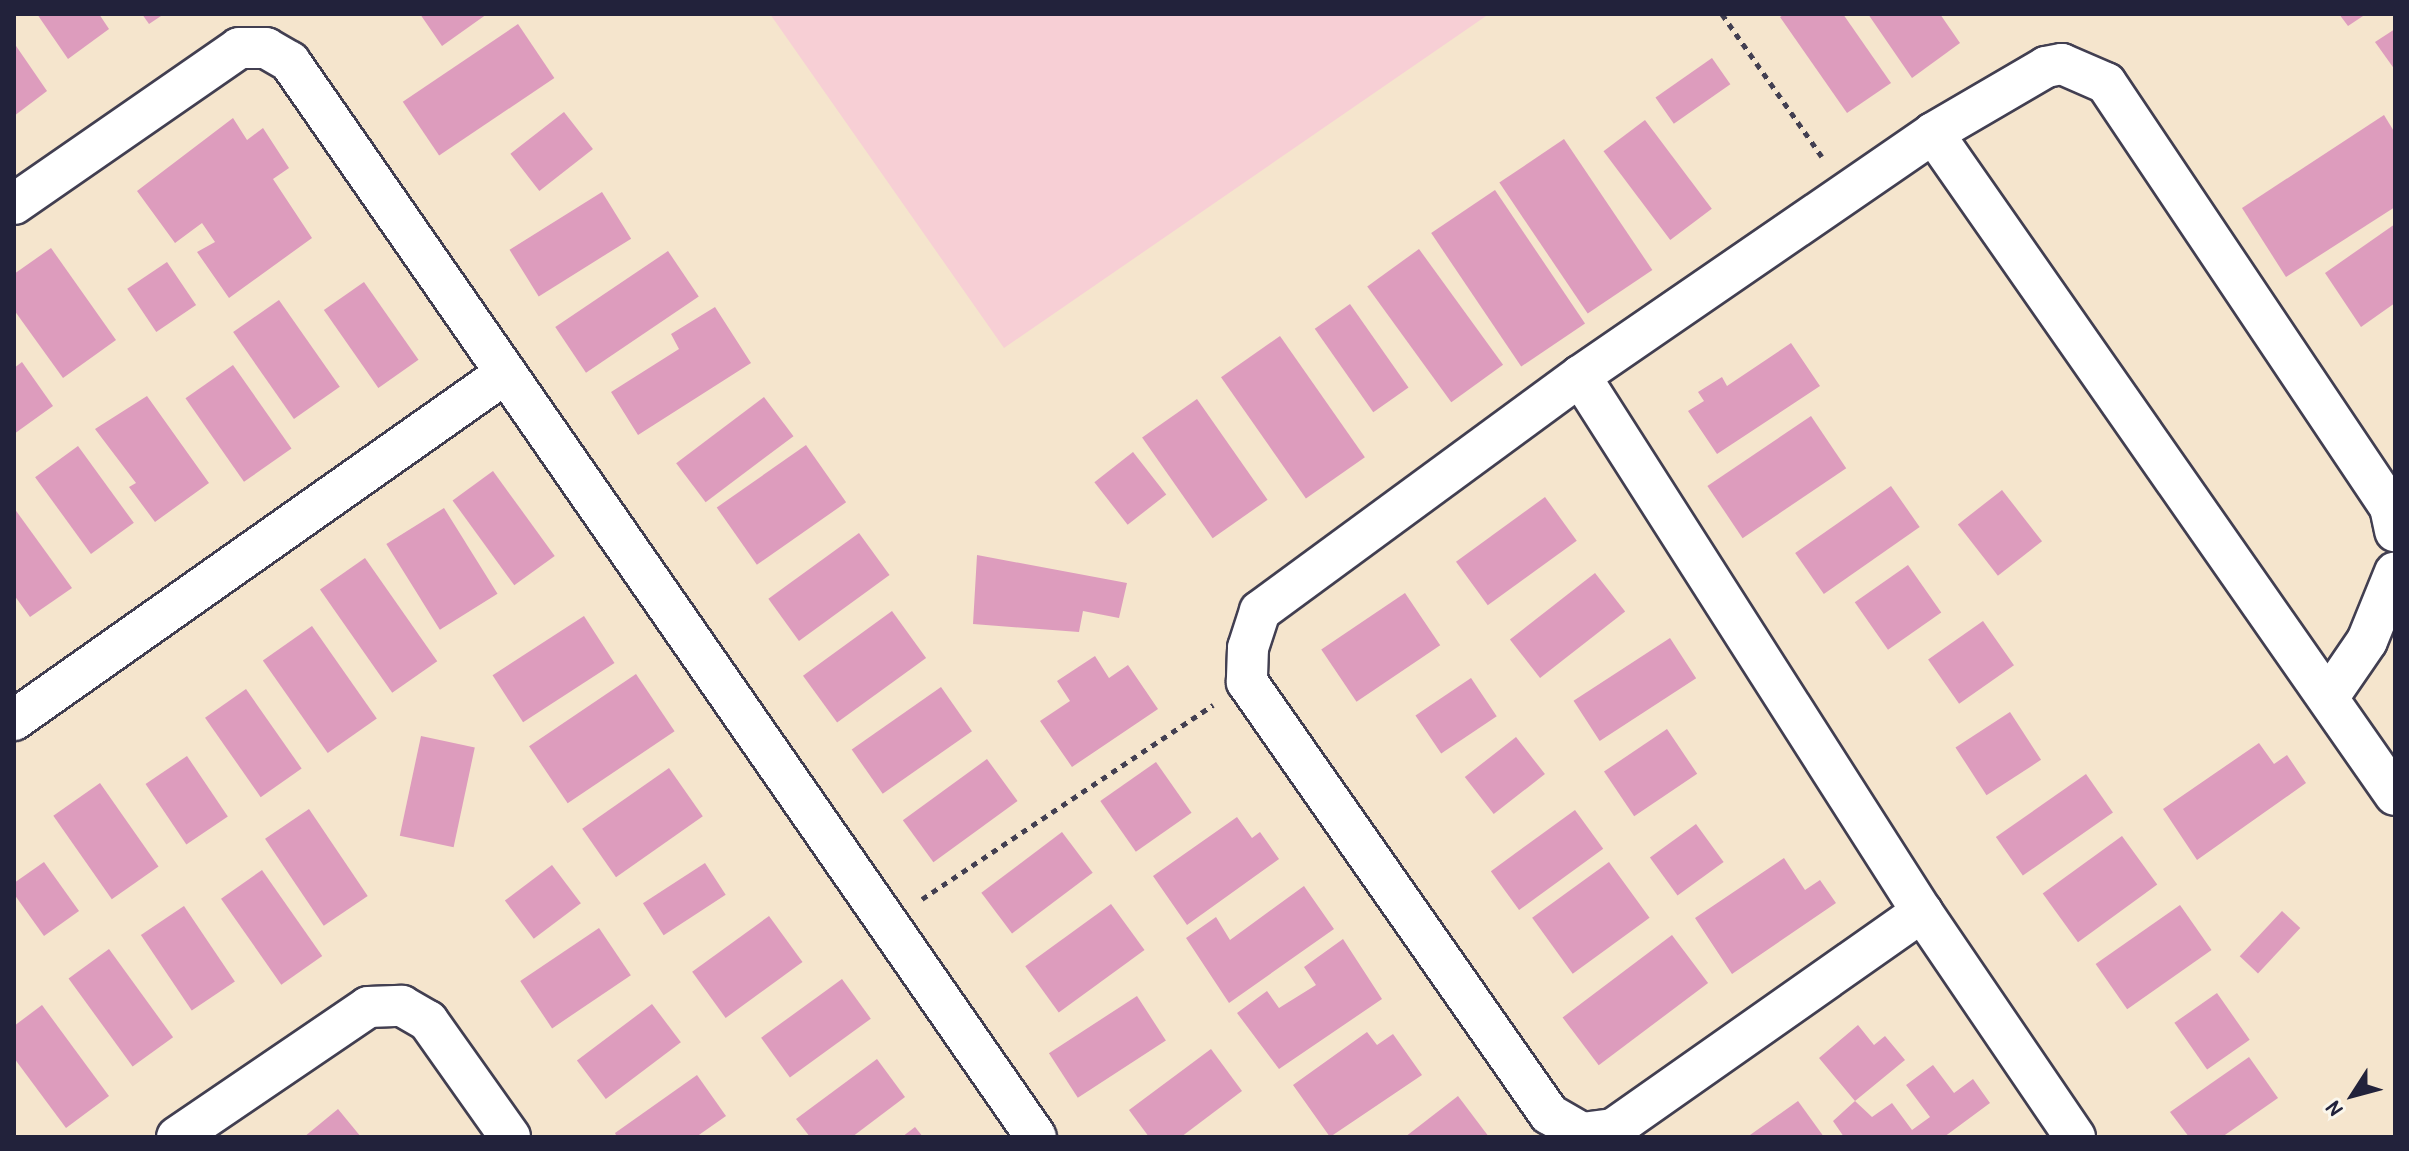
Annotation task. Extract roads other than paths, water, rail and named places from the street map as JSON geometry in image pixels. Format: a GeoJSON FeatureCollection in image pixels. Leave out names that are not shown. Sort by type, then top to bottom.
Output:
{"type":"FeatureCollection","features":[{"type":"Feature","properties":{"kind":"street"},"geometry":{"type":"LineString","coordinates":[[14,204],[239,48],[266,48],[290,62],[1036,1137]]}},
{"type":"Feature","properties":{"kind":"street"},"geometry":{"type":"LineString","coordinates":[[1922,912],[1613,1129],[1582,1133],[1549,1114],[1247,682],[1248,648],[1260,611],[1580,376],[1933,133],[2046,67],[2079,68],[2106,83],[2390,507],[2395,531]]}},
{"type":"Feature","properties":{"kind":"street"},"geometry":{"type":"LineString","coordinates":[[1933,133],[2330,695],[2395,795]]}},
{"type":"Feature","properties":{"kind":"street"},"geometry":{"type":"LineString","coordinates":[[14,720],[506,373]]}},
{"type":"Feature","properties":{"kind":"street"},"geometry":{"type":"LineString","coordinates":[[1580,376],[1922,912],[2075,1137]]}},
{"type":"Feature","properties":{"kind":"street"},"geometry":{"type":"LineString","coordinates":[[2330,695],[2367,641],[2395,572]]}},
{"type":"Feature","properties":{"kind":"street"},"geometry":{"type":"LineString","coordinates":[[177,1137],[368,1007],[402,1006],[428,1021],[510,1137]]}}]}
